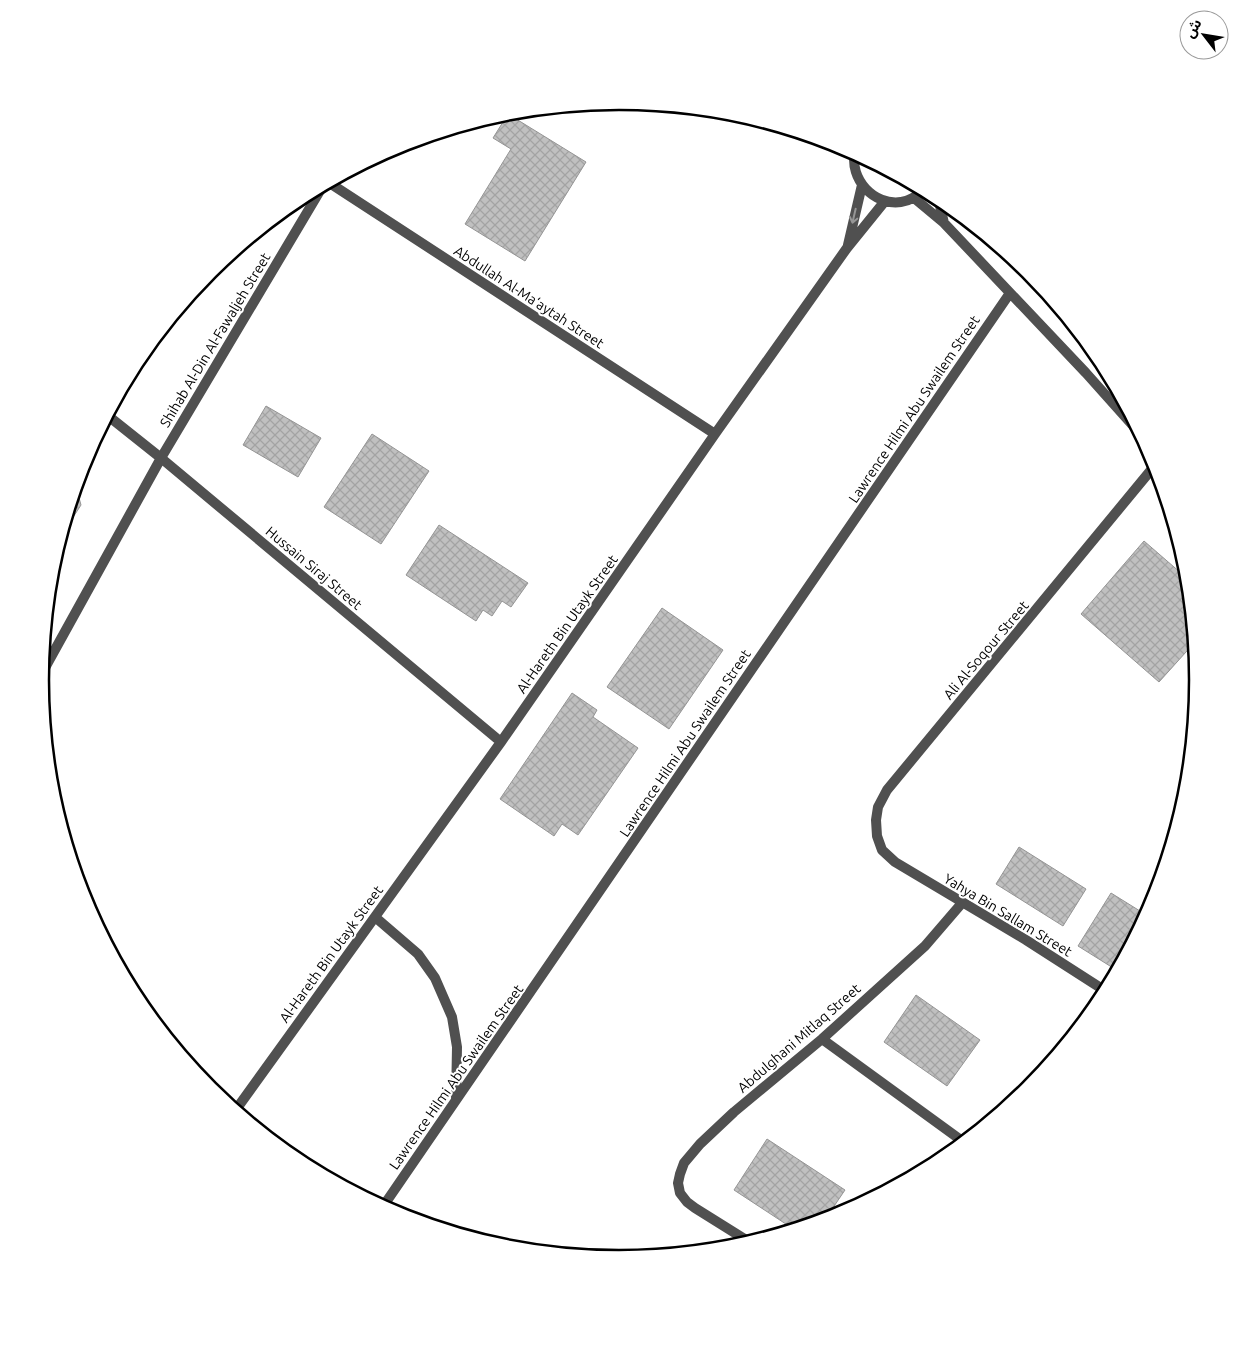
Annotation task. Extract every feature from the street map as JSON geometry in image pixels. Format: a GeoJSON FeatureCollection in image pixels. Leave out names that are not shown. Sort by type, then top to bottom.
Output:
{"type":"FeatureCollection","features":[{"type":"Feature","properties":{"kind":"street"},"geometry":{"type":"LineString","coordinates":[[854,161],[855,172],[862,185],[872,195],[885,201],[900,202],[919,195]]}},
{"type":"Feature","properties":{"kind":"street","name":"Al-Hareth Bin Utayk Street"},"geometry":{"type":"LineString","coordinates":[[847,248],[862,185]]}},
{"type":"Feature","properties":{"kind":"street","name":"Abdullah Al-Ma‘aytah Street"},"geometry":{"type":"LineString","coordinates":[[334,186],[715,434]]}},
{"type":"Feature","properties":{"kind":"street","name":"Shihab Al-Din Al-Fawaljeh Street"},"geometry":{"type":"LineString","coordinates":[[50,658],[161,458],[316,197]]}},
{"type":"Feature","properties":{"kind":"street"},"geometry":{"type":"LineString","coordinates":[[914,198],[944,223],[1126,418]]}},
{"type":"Feature","properties":{"kind":"street","name":"Al-Hareth Bin Utayk Street"},"geometry":{"type":"LineString","coordinates":[[239,1106],[502,742],[715,434],[847,248],[885,201]]}},
{"type":"Feature","properties":{"kind":"street"},"geometry":{"type":"LineString","coordinates":[[941,209],[944,223]]}},
{"type":"Feature","properties":{"kind":"street","name":"Lawrence Hilmi Abu Swailem Street"},"geometry":{"type":"LineString","coordinates":[[387,1201],[1010,294]]}},
{"type":"Feature","properties":{"kind":"street","name":"Hussain Siraj Street"},"geometry":{"type":"LineString","coordinates":[[112,419],[502,742]]}},
{"type":"Feature","properties":{"kind":"street","name":"Ali Al-Soqour Street"},"geometry":{"type":"LineString","coordinates":[[894,862],[882,850],[877,836],[876,820],[878,808],[887,790],[1150,471]]}},
{"type":"Feature","properties":{"kind":"street","name":"Yahya Bin Sallam Street"},"geometry":{"type":"LineString","coordinates":[[894,862],[1026,940],[1100,988]]}},
{"type":"Feature","properties":{"kind":"street","name":"Abdulghani Mitlaq Street"},"geometry":{"type":"LineString","coordinates":[[742,1237],[687,1202],[680,1193],[678,1183],[684,1163],[700,1144],[734,1112],[822,1039],[925,946],[962,903]]}},
{"type":"Feature","properties":{"kind":"street"},"geometry":{"type":"LineString","coordinates":[[375,917],[418,954],[435,978],[452,1017],[457,1047],[456,1101]]}},
{"type":"Feature","properties":{"kind":"street"},"geometry":{"type":"LineString","coordinates":[[822,1039],[959,1139]]}},
{"type":"Feature","properties":{"kind":"building"},"geometry":{"type":"Polygon","coordinates":[[[517,120],[586,162],[525,261],[465,224],[511,149],[493,138],[503,122],[517,120]]]}},
{"type":"Feature","properties":{"kind":"building"},"geometry":{"type":"Polygon","coordinates":[[[266,406],[321,438],[298,477],[243,445],[266,406]]]}},
{"type":"Feature","properties":{"kind":"building"},"geometry":{"type":"Polygon","coordinates":[[[372,434],[429,471],[381,544],[324,507],[372,434]]]}},
{"type":"Feature","properties":{"kind":"building"},"geometry":{"type":"Polygon","coordinates":[[[79,497],[81,505],[73,518],[79,497]]]}},
{"type":"Feature","properties":{"kind":"building"},"geometry":{"type":"Polygon","coordinates":[[[439,525],[528,583],[511,607],[502,601],[492,616],[483,610],[476,621],[406,575],[439,525]]]}},
{"type":"Feature","properties":{"kind":"building"},"geometry":{"type":"Polygon","coordinates":[[[1144,541],[1179,572],[1189,649],[1159,682],[1081,614],[1144,541]]]}},
{"type":"Feature","properties":{"kind":"building"},"geometry":{"type":"Polygon","coordinates":[[[662,608],[723,650],[669,729],[607,687],[662,608]]]}},
{"type":"Feature","properties":{"kind":"building"},"geometry":{"type":"Polygon","coordinates":[[[572,693],[597,710],[593,717],[638,748],[578,835],[562,824],[554,836],[500,799],[572,693]]]}},
{"type":"Feature","properties":{"kind":"building"},"geometry":{"type":"Polygon","coordinates":[[[1019,847],[1086,889],[1063,926],[996,884],[1019,847]]]}},
{"type":"Feature","properties":{"kind":"building"},"geometry":{"type":"Polygon","coordinates":[[[1111,893],[1141,912],[1113,968],[1078,946],[1111,893]]]}},
{"type":"Feature","properties":{"kind":"building"},"geometry":{"type":"Polygon","coordinates":[[[916,995],[980,1040],[947,1086],[884,1042],[916,995]]]}},
{"type":"Feature","properties":{"kind":"building"},"geometry":{"type":"Polygon","coordinates":[[[767,1139],[845,1190],[831,1211],[788,1226],[734,1190],[767,1139]]]}}]}
